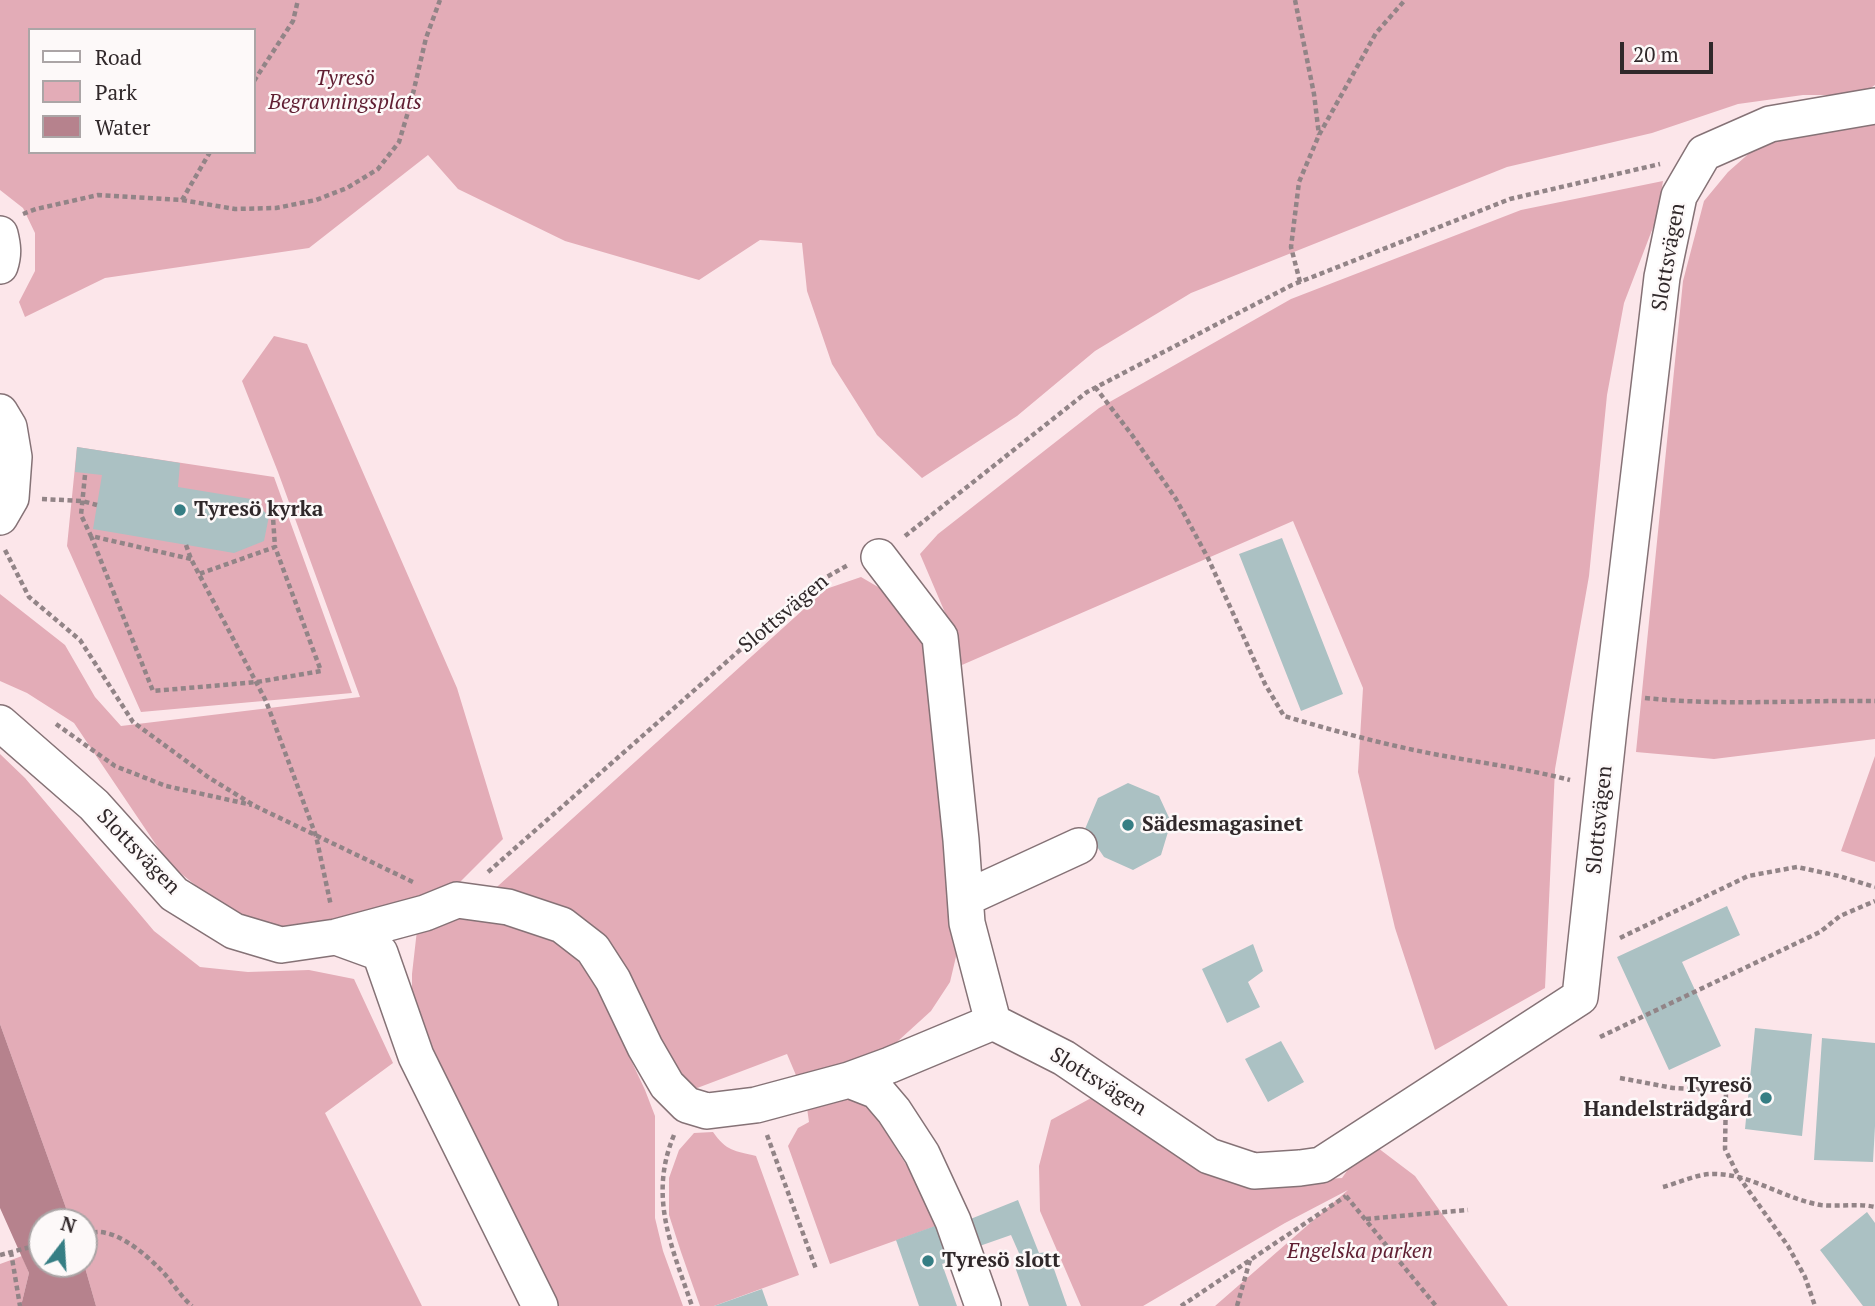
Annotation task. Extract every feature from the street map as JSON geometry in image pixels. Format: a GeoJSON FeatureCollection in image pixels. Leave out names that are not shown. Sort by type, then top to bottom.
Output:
{"type":"FeatureCollection","features":[{"type":"Feature","properties":{"kind":"street"},"geometry":{"type":"LineString","coordinates":[[1704,153],[1770,124],[1875,106]]}},
{"type":"Feature","properties":{"kind":"street","name":"Slottsvägen"},"geometry":{"type":"LineString","coordinates":[[993,1022],[1064,1058],[1209,1156],[1254,1171],[1321,1165],[1580,997],[1662,277],[1679,196],[1704,153]]}},
{"type":"Feature","properties":{"kind":"street"},"geometry":{"type":"LineString","coordinates":[[0,266],[6,226]]}},
{"type":"Feature","properties":{"kind":"street"},"geometry":{"type":"LineString","coordinates":[[0,412],[9,427],[14,457],[11,498],[0,517]]}},
{"type":"Feature","properties":{"kind":"street"},"geometry":{"type":"LineString","coordinates":[[687,1105],[707,1111],[756,1105],[849,1080],[993,1022],[967,923],[940,637],[879,557]]}},
{"type":"Feature","properties":{"kind":"street","name":"Slottsvägen"},"geometry":{"type":"LineString","coordinates":[[0,723],[94,806],[174,894],[234,931],[281,945],[336,937],[425,913],[457,900],[508,906],[562,925],[593,949],[613,980],[645,1047],[667,1085],[687,1105]]}},
{"type":"Feature","properties":{"kind":"street"},"geometry":{"type":"LineString","coordinates":[[966,898],[1079,846]]}},
{"type":"Feature","properties":{"kind":"street"},"geometry":{"type":"LineString","coordinates":[[336,937],[380,953],[416,1056],[540,1306]]}},
{"type":"Feature","properties":{"kind":"street"},"geometry":{"type":"LineString","coordinates":[[849,1080],[877,1091],[894,1111],[922,1154],[953,1221],[983,1306]]}},
{"type":"Feature","properties":{"kind":"path"},"geometry":{"type":"LineString","coordinates":[[256,77],[293,21],[298,0]]}},
{"type":"Feature","properties":{"kind":"path"},"geometry":{"type":"LineString","coordinates":[[6,226],[36,209],[98,195],[182,200],[235,209],[276,208],[316,200],[346,187],[378,169],[399,142],[426,38],[440,0]]}},
{"type":"Feature","properties":{"kind":"path"},"geometry":{"type":"LineString","coordinates":[[1295,0],[1314,94],[1319,135]]}},
{"type":"Feature","properties":{"kind":"path"},"geometry":{"type":"LineString","coordinates":[[1300,282],[1291,247],[1299,182],[1319,135],[1376,33],[1405,0]]}},
{"type":"Feature","properties":{"kind":"path"},"geometry":{"type":"LineString","coordinates":[[879,557],[1087,392],[1300,282],[1510,199],[1704,153]]}},
{"type":"Feature","properties":{"kind":"path"},"geometry":{"type":"LineString","coordinates":[[182,200],[209,154]]}},
{"type":"Feature","properties":{"kind":"path"},"geometry":{"type":"LineString","coordinates":[[1095,387],[1176,499],[1208,558],[1265,684],[1284,716],[1347,735],[1603,788]]}},
{"type":"Feature","properties":{"kind":"path"},"geometry":{"type":"LineString","coordinates":[[85,475],[81,515],[153,691],[257,682],[321,671],[275,547],[272,503]]}},
{"type":"Feature","properties":{"kind":"path"},"geometry":{"type":"LineString","coordinates":[[71,501],[97,505]]}},
{"type":"Feature","properties":{"kind":"path"},"geometry":{"type":"LineString","coordinates":[[91,536],[191,559]]}},
{"type":"Feature","properties":{"kind":"path"},"geometry":{"type":"LineString","coordinates":[[0,539],[29,597],[80,640],[133,722],[208,777],[255,806],[397,876],[457,900]]}},
{"type":"Feature","properties":{"kind":"path"},"geometry":{"type":"LineString","coordinates":[[186,545],[267,701],[316,836],[336,937]]}},
{"type":"Feature","properties":{"kind":"path"},"geometry":{"type":"LineString","coordinates":[[199,574],[275,547]]}},
{"type":"Feature","properties":{"kind":"path","name":"Slottsvägen"},"geometry":{"type":"LineString","coordinates":[[457,900],[816,583],[852,562],[879,557]]}},
{"type":"Feature","properties":{"kind":"path"},"geometry":{"type":"LineString","coordinates":[[1614,692],[1665,700],[1875,701]]}},
{"type":"Feature","properties":{"kind":"path"},"geometry":{"type":"LineString","coordinates":[[49,720],[115,766],[166,786],[255,806]]}},
{"type":"Feature","properties":{"kind":"path"},"geometry":{"type":"LineString","coordinates":[[1585,956],[1748,876],[1797,867],[1875,887]]}},
{"type":"Feature","properties":{"kind":"path"},"geometry":{"type":"LineString","coordinates":[[1600,1037],[1820,932],[1840,916],[1875,901]]}},
{"type":"Feature","properties":{"kind":"path"},"geometry":{"type":"LineString","coordinates":[[1620,1078],[1673,1088],[1726,1091],[1726,1149],[1739,1177],[1788,1246],[1805,1277],[1815,1306]]}},
{"type":"Feature","properties":{"kind":"path"},"geometry":{"type":"LineString","coordinates":[[687,1105],[667,1152],[661,1191],[665,1224],[692,1306]]}},
{"type":"Feature","properties":{"kind":"path"},"geometry":{"type":"LineString","coordinates":[[756,1105],[816,1269]]}},
{"type":"Feature","properties":{"kind":"path"},"geometry":{"type":"LineString","coordinates":[[1321,1165],[1436,1306]]}},
{"type":"Feature","properties":{"kind":"path"},"geometry":{"type":"LineString","coordinates":[[1663,1187],[1710,1174],[1739,1177],[1821,1205],[1863,1204],[1875,1207]]}},
{"type":"Feature","properties":{"kind":"path"},"geometry":{"type":"LineString","coordinates":[[1181,1306],[1346,1196]]}},
{"type":"Feature","properties":{"kind":"path"},"geometry":{"type":"LineString","coordinates":[[1366,1219],[1468,1210]]}},
{"type":"Feature","properties":{"kind":"path"},"geometry":{"type":"LineString","coordinates":[[98,1232],[118,1237],[130,1245],[161,1270],[181,1297],[192,1306]]}},
{"type":"Feature","properties":{"kind":"path"},"geometry":{"type":"LineString","coordinates":[[0,1255],[28,1248]]}},
{"type":"Feature","properties":{"kind":"path"},"geometry":{"type":"LineString","coordinates":[[11,1252],[20,1306]]}},
{"type":"Feature","properties":{"kind":"path"},"geometry":{"type":"LineString","coordinates":[[1237,1306],[1250,1260]]}},
{"type":"Feature","properties":{"kind":"green space","name":"Tyresö Begravningsplats"},"geometry":{"type":"Polygon","coordinates":[[[0,0],[1875,0],[1875,85],[1860,95],[1803,95],[1738,104],[1652,133],[1507,167],[1191,293],[1095,351],[1017,416],[922,478],[877,435],[832,364],[807,291],[802,243],[760,240],[699,280],[565,241],[458,189],[428,155],[309,248],[105,278],[25,317],[19,302],[35,271],[35,233],[23,208],[0,190],[0,0]]]}},
{"type":"Feature","properties":{"kind":"green space"},"geometry":{"type":"Polygon","coordinates":[[[1875,122],[1875,739],[1714,759],[1636,752],[1683,281],[1704,201],[1728,172],[1771,134],[1875,122]]]}},
{"type":"Feature","properties":{"kind":"green space"},"geometry":{"type":"Polygon","coordinates":[[[1663,181],[1657,217],[1624,303],[1607,395],[1589,576],[1555,769],[1545,988],[1435,1050],[1395,928],[1358,772],[1363,688],[1293,521],[955,668],[952,629],[920,554],[938,534],[1099,408],[1291,299],[1521,210],[1663,181]]]}},
{"type":"Feature","properties":{"kind":"green space"},"geometry":{"type":"Polygon","coordinates":[[[274,336],[307,344],[457,688],[503,839],[452,890],[343,928],[274,929],[219,904],[169,864],[74,723],[27,693],[0,681],[0,594],[65,645],[95,697],[121,726],[360,697],[242,381],[274,336]]]}},
{"type":"Feature","properties":{"kind":"green space"},"geometry":{"type":"Polygon","coordinates":[[[77,447],[274,477],[352,693],[141,712],[67,546],[77,447]]]}},
{"type":"Feature","properties":{"kind":"green space"},"geometry":{"type":"Polygon","coordinates":[[[861,577],[890,594],[930,646],[959,944],[950,982],[931,1011],[887,1051],[798,1080],[787,1054],[684,1093],[616,977],[488,895],[826,589],[861,577]]]}},
{"type":"Feature","properties":{"kind":"green space"},"geometry":{"type":"Polygon","coordinates":[[[0,754],[25,778],[154,931],[200,967],[248,972],[309,970],[354,979],[393,1063],[325,1113],[422,1306],[96,1306],[88,1278],[98,1278],[98,1208],[66,1208],[0,1024],[0,754]]]}},
{"type":"Feature","properties":{"kind":"green space"},"geometry":{"type":"Polygon","coordinates":[[[1875,756],[1875,862],[1841,851],[1875,756]]]}},
{"type":"Feature","properties":{"kind":"green space"},"geometry":{"type":"Polygon","coordinates":[[[481,915],[550,934],[586,964],[655,1116],[655,1218],[663,1251],[683,1306],[549,1306],[412,1009],[412,974],[417,930],[447,918],[481,915]]]}},
{"type":"Feature","properties":{"kind":"green space"},"geometry":{"type":"Polygon","coordinates":[[[848,1096],[872,1110],[910,1171],[939,1225],[830,1264],[788,1146],[798,1128],[809,1122],[807,1108],[848,1096]]]}},
{"type":"Feature","properties":{"kind":"green space","name":"Engelska parken"},"geometry":{"type":"Polygon","coordinates":[[[1093,1097],[1286,1182],[1342,1178],[1356,1158],[1378,1148],[1415,1176],[1508,1306],[1215,1306],[1348,1190],[1285,1223],[1143,1306],[1081,1306],[1040,1211],[1039,1166],[1051,1120],[1093,1097]]]}},
{"type":"Feature","properties":{"kind":"green space"},"geometry":{"type":"Polygon","coordinates":[[[713,1132],[727,1147],[756,1156],[799,1275],[714,1306],[700,1306],[669,1215],[669,1178],[679,1150],[694,1133],[713,1132]]]}},
{"type":"Feature","properties":{"kind":"green space"},"geometry":{"type":"Polygon","coordinates":[[[22,1256],[28,1277],[21,1306],[0,1306],[0,1264],[22,1256]]]}},
{"type":"Feature","properties":{"kind":"water"},"geometry":{"type":"Polygon","coordinates":[[[0,1024],[66,1208],[28,1208],[28,1271],[0,1208],[0,1024]]]}},
{"type":"Feature","properties":{"kind":"water"},"geometry":{"type":"Polygon","coordinates":[[[28,1277],[88,1278],[96,1306],[21,1306],[28,1277]]]}},
{"type":"Feature","properties":{"kind":"building","name":"Tyresö kyrka"},"geometry":{"type":"Polygon","coordinates":[[[77,447],[180,463],[178,487],[251,499],[269,516],[264,541],[234,553],[93,529],[102,475],[75,472],[77,447]]]}},
{"type":"Feature","properties":{"kind":"building"},"geometry":{"type":"Polygon","coordinates":[[[1282,538],[1343,694],[1301,711],[1239,554],[1282,538]]]}},
{"type":"Feature","properties":{"kind":"building","name":"Sädesmagasinet"},"geometry":{"type":"Polygon","coordinates":[[[1128,783],[1159,796],[1171,822],[1161,855],[1133,870],[1104,857],[1085,829],[1098,798],[1128,783]]]}},
{"type":"Feature","properties":{"kind":"building"},"geometry":{"type":"Polygon","coordinates":[[[1727,906],[1740,935],[1682,962],[1721,1046],[1669,1070],[1617,957],[1727,906]]]}},
{"type":"Feature","properties":{"kind":"building"},"geometry":{"type":"Polygon","coordinates":[[[1253,944],[1263,971],[1248,982],[1260,1007],[1227,1023],[1202,969],[1253,944]]]}},
{"type":"Feature","properties":{"kind":"building"},"geometry":{"type":"Polygon","coordinates":[[[1755,1028],[1812,1034],[1802,1136],[1745,1129],[1755,1028]]]}},
{"type":"Feature","properties":{"kind":"building"},"geometry":{"type":"Polygon","coordinates":[[[1822,1038],[1875,1043],[1873,1162],[1814,1160],[1822,1038]]]}},
{"type":"Feature","properties":{"kind":"building"},"geometry":{"type":"Polygon","coordinates":[[[1281,1041],[1304,1082],[1268,1102],[1245,1059],[1281,1041]]]}},
{"type":"Feature","properties":{"kind":"building"},"geometry":{"type":"Polygon","coordinates":[[[1018,1200],[1039,1253],[1048,1252],[1067,1306],[1029,1306],[1014,1264],[1022,1260],[1011,1235],[971,1249],[963,1222],[1018,1200]]]}},
{"type":"Feature","properties":{"kind":"building"},"geometry":{"type":"Polygon","coordinates":[[[1867,1212],[1875,1223],[1875,1306],[1863,1306],[1820,1250],[1867,1212]]]}},
{"type":"Feature","properties":{"kind":"building","name":"Tyresö slott"},"geometry":{"type":"Polygon","coordinates":[[[949,1221],[962,1257],[942,1264],[957,1306],[919,1306],[896,1240],[949,1221]]]}},
{"type":"Feature","properties":{"kind":"building"},"geometry":{"type":"Polygon","coordinates":[[[762,1289],[768,1306],[714,1306],[762,1289]]]}},
{"type":"Feature","properties":{"kind":"place","name":"Tyresö kyrka"},"geometry":{"type":"Point","coordinates":[180,510]}},
{"type":"Feature","properties":{"kind":"place","name":"Sädesmagasinet"},"geometry":{"type":"Point","coordinates":[1128,825]}},
{"type":"Feature","properties":{"kind":"place","name":"Tyresö Handelsträdgård"},"geometry":{"type":"Point","coordinates":[1766,1098]}},
{"type":"Feature","properties":{"kind":"place","name":"Tyresö slott"},"geometry":{"type":"Point","coordinates":[928,1261]}}]}
